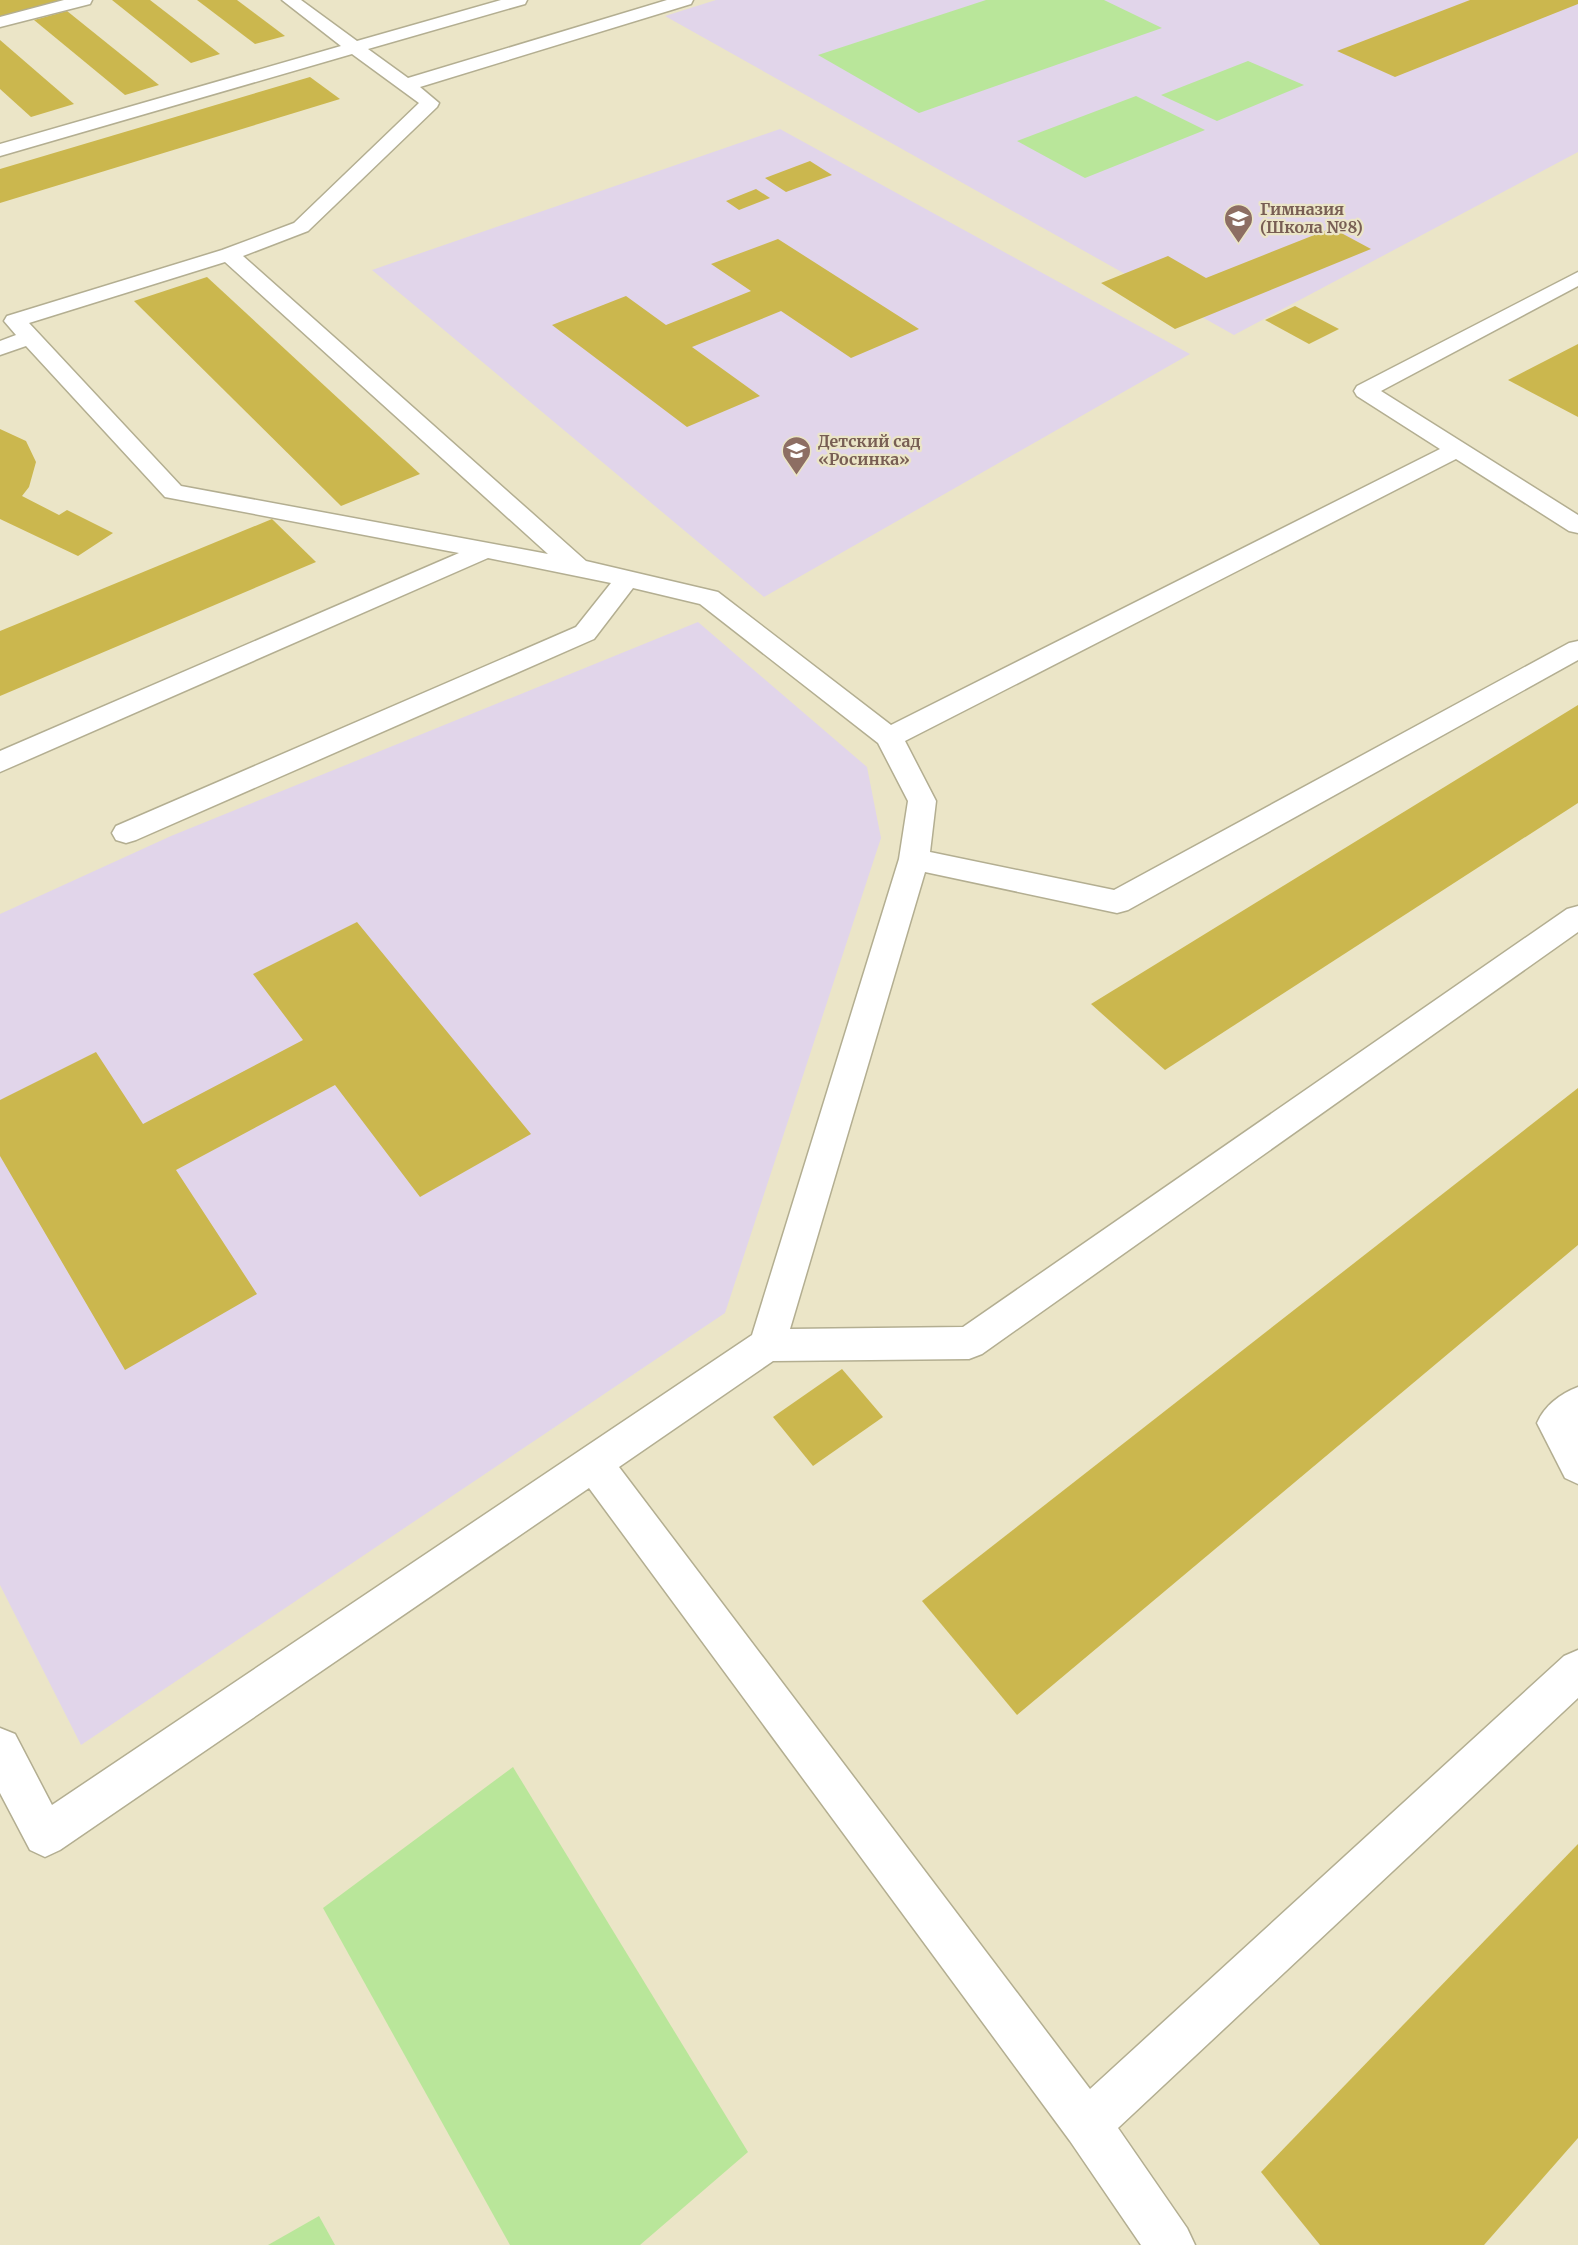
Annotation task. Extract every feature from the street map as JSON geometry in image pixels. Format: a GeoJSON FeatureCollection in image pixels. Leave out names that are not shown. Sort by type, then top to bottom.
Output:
{"type":"FeatureCollection","features":[{"type":"Feature","properties":{"kind":"lane"},"geometry":{"type":"LineString","coordinates":[[0,22],[84,0]]}},
{"type":"Feature","properties":{"kind":"lane"},"geometry":{"type":"LineString","coordinates":[[291,0],[430,103],[301,227],[229,254],[15,321],[173,492],[577,567],[709,598],[888,737],[922,801],[914,859],[767,1345]]}},
{"type":"Feature","properties":{"kind":"lane"},"geometry":{"type":"LineString","coordinates":[[0,150],[519,0]]}},
{"type":"Feature","properties":{"kind":"lane"},"geometry":{"type":"LineString","coordinates":[[406,85],[685,0]]}},
{"type":"Feature","properties":{"kind":"lane"},"geometry":{"type":"LineString","coordinates":[[229,254],[577,567]]}},
{"type":"Feature","properties":{"kind":"lane"},"geometry":{"type":"LineString","coordinates":[[1578,278],[1365,391],[1578,526]]}},
{"type":"Feature","properties":{"kind":"lane"},"geometry":{"type":"LineString","coordinates":[[0,348],[31,337]]}},
{"type":"Feature","properties":{"kind":"lane"},"geometry":{"type":"LineString","coordinates":[[888,737],[1458,449]]}},
{"type":"Feature","properties":{"kind":"lane"},"geometry":{"type":"LineString","coordinates":[[0,762],[486,550]]}},
{"type":"Feature","properties":{"kind":"lane"},"geometry":{"type":"LineString","coordinates":[[126,833],[585,633],[627,579]]}},
{"type":"Feature","properties":{"kind":"lane"},"geometry":{"type":"LineString","coordinates":[[914,859],[1117,902],[1578,650]]}},
{"type":"Feature","properties":{"kind":"lane"},"geometry":{"type":"LineString","coordinates":[[0,1749],[45,1835],[767,1345],[969,1343],[1578,917]]}},
{"type":"Feature","properties":{"kind":"lane"},"geometry":{"type":"LineString","coordinates":[[1578,1404],[1556,1423],[1578,1466]]}},
{"type":"Feature","properties":{"kind":"lane"},"geometry":{"type":"LineString","coordinates":[[593,1463],[1087,2124],[1170,2245]]}},
{"type":"Feature","properties":{"kind":"lane"},"geometry":{"type":"LineString","coordinates":[[1087,2124],[1578,1670]]}},
{"type":"Feature","properties":{"kind":"shaded area","name":"Гимназия (Школа №8)"},"geometry":{"type":"Polygon","coordinates":[[[716,0],[1578,0],[1578,152],[1234,335],[665,16],[716,0]]]}},
{"type":"Feature","properties":{"kind":"shaded area","name":"Детский сад «Росинка»"},"geometry":{"type":"Polygon","coordinates":[[[780,129],[1190,354],[764,597],[372,270],[780,129]]]}},
{"type":"Feature","properties":{"kind":"shaded area"},"geometry":{"type":"Polygon","coordinates":[[[698,622],[867,767],[881,838],[725,1313],[81,1745],[0,1585],[0,914],[171,836],[698,622]]]}},
{"type":"Feature","properties":{"kind":"green space"},"geometry":{"type":"Polygon","coordinates":[[[986,0],[1104,0],[1162,28],[919,113],[818,55],[986,0]]]}},
{"type":"Feature","properties":{"kind":"green space"},"geometry":{"type":"Polygon","coordinates":[[[1248,61],[1304,85],[1217,121],[1161,95],[1248,61]]]}},
{"type":"Feature","properties":{"kind":"green space"},"geometry":{"type":"Polygon","coordinates":[[[1136,96],[1205,130],[1085,178],[1017,141],[1136,96]]]}},
{"type":"Feature","properties":{"kind":"green space"},"geometry":{"type":"Polygon","coordinates":[[[513,1767],[748,2152],[640,2245],[510,2245],[323,1908],[513,1767]]]}},
{"type":"Feature","properties":{"kind":"green space"},"geometry":{"type":"Polygon","coordinates":[[[319,2216],[335,2245],[268,2245],[319,2216]]]}},
{"type":"Feature","properties":{"kind":"building"},"geometry":{"type":"Polygon","coordinates":[[[0,0],[66,0],[0,18],[0,0]]]}},
{"type":"Feature","properties":{"kind":"building"},"geometry":{"type":"Polygon","coordinates":[[[112,0],[150,0],[220,54],[191,63],[112,0]]]}},
{"type":"Feature","properties":{"kind":"building"},"geometry":{"type":"Polygon","coordinates":[[[197,0],[237,0],[285,36],[255,44],[197,0]]]}},
{"type":"Feature","properties":{"kind":"building"},"geometry":{"type":"Polygon","coordinates":[[[1470,0],[1578,0],[1578,4],[1395,77],[1337,51],[1470,0]]]}},
{"type":"Feature","properties":{"kind":"building"},"geometry":{"type":"Polygon","coordinates":[[[67,11],[159,85],[125,95],[34,20],[67,11]]]}},
{"type":"Feature","properties":{"kind":"building"},"geometry":{"type":"Polygon","coordinates":[[[0,40],[74,104],[31,117],[0,89],[0,40]]]}},
{"type":"Feature","properties":{"kind":"building"},"geometry":{"type":"Polygon","coordinates":[[[310,77],[340,99],[0,203],[0,169],[310,77]]]}},
{"type":"Feature","properties":{"kind":"building"},"geometry":{"type":"Polygon","coordinates":[[[810,161],[832,175],[786,192],[765,178],[810,161]]]}},
{"type":"Feature","properties":{"kind":"building"},"geometry":{"type":"Polygon","coordinates":[[[756,189],[770,198],[739,210],[726,201],[756,189]]]}},
{"type":"Feature","properties":{"kind":"building"},"geometry":{"type":"Polygon","coordinates":[[[1332,228],[1371,249],[1175,329],[1101,283],[1168,256],[1206,278],[1332,228]]]}},
{"type":"Feature","properties":{"kind":"building"},"geometry":{"type":"Polygon","coordinates":[[[778,239],[919,329],[851,358],[781,311],[692,347],[760,396],[687,427],[552,325],[626,296],[666,325],[751,291],[711,264],[778,239]]]}},
{"type":"Feature","properties":{"kind":"building"},"geometry":{"type":"Polygon","coordinates":[[[207,277],[420,474],[341,506],[134,301],[207,277]]]}},
{"type":"Feature","properties":{"kind":"building"},"geometry":{"type":"Polygon","coordinates":[[[1295,306],[1339,329],[1309,344],[1265,320],[1295,306]]]}},
{"type":"Feature","properties":{"kind":"building"},"geometry":{"type":"Polygon","coordinates":[[[1578,344],[1578,417],[1508,380],[1578,344]]]}},
{"type":"Feature","properties":{"kind":"building"},"geometry":{"type":"Polygon","coordinates":[[[0,429],[26,441],[36,462],[29,487],[22,496],[59,515],[67,510],[113,533],[78,556],[0,519],[0,429]]]}},
{"type":"Feature","properties":{"kind":"building"},"geometry":{"type":"Polygon","coordinates":[[[272,519],[316,562],[0,696],[0,631],[272,519]]]}},
{"type":"Feature","properties":{"kind":"building"},"geometry":{"type":"Polygon","coordinates":[[[1578,705],[1578,803],[1165,1070],[1091,1004],[1578,705]]]}},
{"type":"Feature","properties":{"kind":"building"},"geometry":{"type":"Polygon","coordinates":[[[357,922],[531,1134],[420,1197],[335,1085],[176,1170],[257,1294],[125,1370],[0,1156],[0,1100],[96,1052],[143,1124],[303,1040],[253,974],[357,922]]]}},
{"type":"Feature","properties":{"kind":"building"},"geometry":{"type":"Polygon","coordinates":[[[1578,1088],[1578,1245],[1017,1715],[922,1601],[1578,1088]]]}},
{"type":"Feature","properties":{"kind":"building"},"geometry":{"type":"Polygon","coordinates":[[[842,1369],[883,1417],[813,1466],[773,1417],[842,1369]]]}},
{"type":"Feature","properties":{"kind":"building"},"geometry":{"type":"Polygon","coordinates":[[[1578,1844],[1578,2138],[1484,2245],[1320,2245],[1261,2172],[1578,1844]]]}},
{"type":"Feature","properties":{"kind":"place","name":"Гимназия (Школа №8)"},"geometry":{"type":"Point","coordinates":[1239,244]}},
{"type":"Feature","properties":{"kind":"place","name":"Детский сад «Росинка»"},"geometry":{"type":"Point","coordinates":[797,476]}}]}
